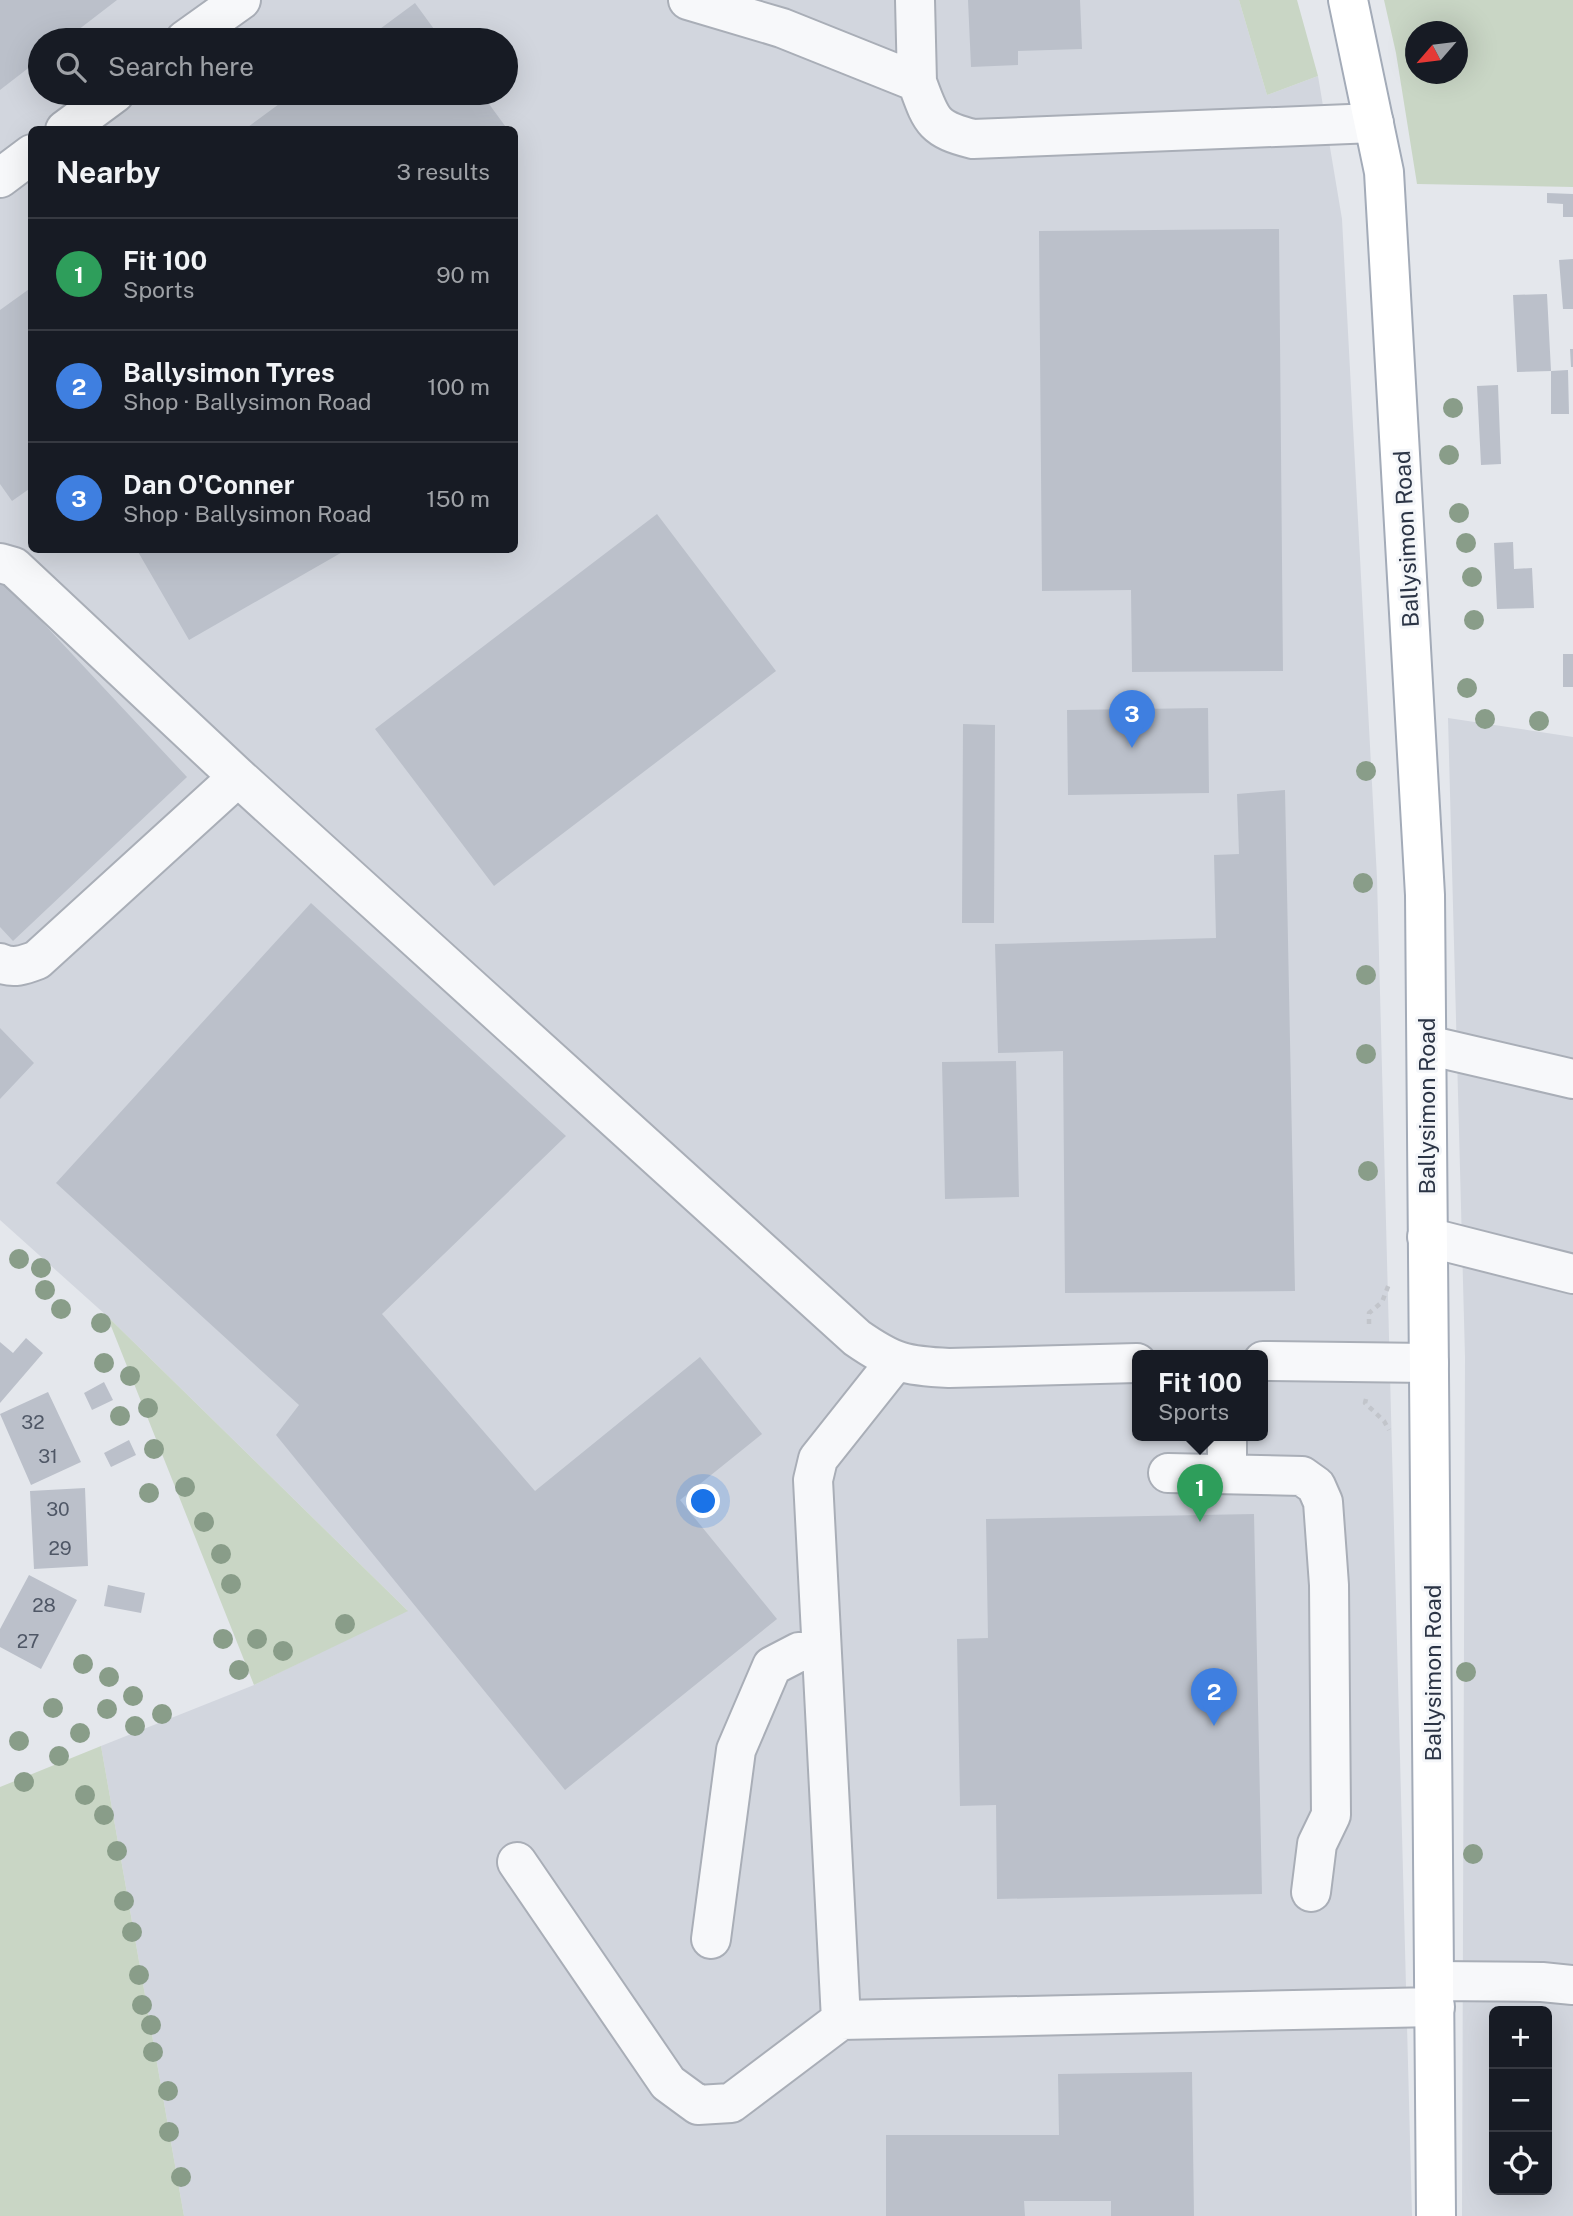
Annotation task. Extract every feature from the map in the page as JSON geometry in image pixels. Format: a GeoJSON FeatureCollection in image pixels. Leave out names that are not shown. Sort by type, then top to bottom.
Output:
{"type":"FeatureCollection","features":[{"type":"Feature","properties":{"kind":"main road","name":"Ballysimon Road"},"geometry":{"type":"LineString","coordinates":[[1348,0],[1384,172],[1425,895],[1436,2216]]}},
{"type":"Feature","properties":{"kind":"lane"},"geometry":{"type":"LineString","coordinates":[[202,28],[241,0]]}},
{"type":"Feature","properties":{"kind":"lane"},"geometry":{"type":"LineString","coordinates":[[688,0],[782,28],[917,82]]}},
{"type":"Feature","properties":{"kind":"lane"},"geometry":{"type":"LineString","coordinates":[[915,0],[917,82],[930,117],[949,133],[973,139],[1374,123]]}},
{"type":"Feature","properties":{"kind":"lane"},"geometry":{"type":"LineString","coordinates":[[70,126],[99,105]]}},
{"type":"Feature","properties":{"kind":"lane"},"geometry":{"type":"LineString","coordinates":[[0,178],[28,157]]}},
{"type":"Feature","properties":{"kind":"lane"},"geometry":{"type":"LineString","coordinates":[[0,563],[14,567],[238,777],[857,1338],[895,1362],[922,1367],[1132,1363]]}},
{"type":"Feature","properties":{"kind":"lane"},"geometry":{"type":"LineString","coordinates":[[0,963],[8,967],[21,966],[37,960],[238,777]]}},
{"type":"Feature","properties":{"kind":"lane"},"geometry":{"type":"LineString","coordinates":[[1427,1045],[1573,1079]]}},
{"type":"Feature","properties":{"kind":"lane"},"geometry":{"type":"LineString","coordinates":[[1427,1237],[1573,1274]]}},
{"type":"Feature","properties":{"kind":"lane"},"geometry":{"type":"LineString","coordinates":[[1268,1361],[1429,1363]]}},
{"type":"Feature","properties":{"kind":"lane"},"geometry":{"type":"LineString","coordinates":[[841,2020],[813,1480],[818,1460],[895,1362]]}},
{"type":"Feature","properties":{"kind":"lane"},"geometry":{"type":"LineString","coordinates":[[1227,1441],[1227,1474]]}},
{"type":"Feature","properties":{"kind":"lane"},"geometry":{"type":"LineString","coordinates":[[1168,1474],[1302,1476],[1316,1486],[1323,1502],[1329,1585],[1331,1815],[1317,1844],[1311,1892]]}},
{"type":"Feature","properties":{"kind":"lane"},"geometry":{"type":"LineString","coordinates":[[710,1939],[736,1750],[772,1666],[799,1652],[821,1651]]}},
{"type":"Feature","properties":{"kind":"lane"},"geometry":{"type":"LineString","coordinates":[[517,1862],[668,2083],[698,2105],[731,2102],[841,2020],[1435,1994],[1542,1982],[1573,1985]]}},
{"type":"Feature","properties":{"kind":"shaded area"},"geometry":{"type":"Polygon","coordinates":[[[0,0],[1239,0],[1267,95],[1318,76],[1342,219],[1377,878],[1412,2216],[184,2216],[101,1746],[254,1685],[407,1610],[107,1316],[0,1220],[0,0]]]}},
{"type":"Feature","properties":{"kind":"shaded area"},"geometry":{"type":"Polygon","coordinates":[[[1448,718],[1573,737],[1573,2216],[1462,2216],[1465,1357],[1448,718]]]}},
{"type":"Feature","properties":{"kind":"green space"},"geometry":{"type":"Polygon","coordinates":[[[1239,0],[1297,0],[1318,76],[1267,95],[1239,0]]]}},
{"type":"Feature","properties":{"kind":"green space"},"geometry":{"type":"Polygon","coordinates":[[[1384,0],[1573,0],[1573,187],[1417,184],[1396,53],[1384,0]]]}},
{"type":"Feature","properties":{"kind":"green space"},"geometry":{"type":"Polygon","coordinates":[[[107,1316],[408,1611],[254,1685],[107,1316]]]}},
{"type":"Feature","properties":{"kind":"green space"},"geometry":{"type":"Polygon","coordinates":[[[101,1746],[184,2216],[0,2216],[0,1787],[101,1746]]]}},
{"type":"Feature","properties":{"kind":"building"},"geometry":{"type":"Polygon","coordinates":[[[0,0],[117,0],[81,28],[28,28],[28,68],[0,90],[0,0]]]}},
{"type":"Feature","properties":{"kind":"building"},"geometry":{"type":"Polygon","coordinates":[[[968,0],[1080,0],[1082,49],[1018,51],[1018,65],[971,67],[968,0]]]}},
{"type":"Feature","properties":{"kind":"building"},"geometry":{"type":"Polygon","coordinates":[[[415,3],[433,28],[381,28],[415,3]]]}},
{"type":"Feature","properties":{"kind":"building"},"geometry":{"type":"Polygon","coordinates":[[[278,105],[490,105],[505,126],[249,126],[278,105]]]}},
{"type":"Feature","properties":{"kind":"building"},"geometry":{"type":"Polygon","coordinates":[[[1547,193],[1573,194],[1573,217],[1563,217],[1563,204],[1547,203],[1547,193]]]}},
{"type":"Feature","properties":{"kind":"building"},"geometry":{"type":"Polygon","coordinates":[[[1279,229],[1283,671],[1132,672],[1131,590],[1042,591],[1039,231],[1279,229]]]}},
{"type":"Feature","properties":{"kind":"building"},"geometry":{"type":"Polygon","coordinates":[[[1573,259],[1573,309],[1563,309],[1559,260],[1573,259]]]}},
{"type":"Feature","properties":{"kind":"building"},"geometry":{"type":"Polygon","coordinates":[[[28,290],[28,490],[12,501],[0,484],[0,310],[28,290]]]}},
{"type":"Feature","properties":{"kind":"building"},"geometry":{"type":"Polygon","coordinates":[[[1547,294],[1551,371],[1517,372],[1513,295],[1547,294]]]}},
{"type":"Feature","properties":{"kind":"building"},"geometry":{"type":"Polygon","coordinates":[[[1570,349],[1573,349],[1573,367],[1571,367],[1570,349]]]}},
{"type":"Feature","properties":{"kind":"building"},"geometry":{"type":"Polygon","coordinates":[[[1568,370],[1569,414],[1551,414],[1551,371],[1568,370]]]}},
{"type":"Feature","properties":{"kind":"building"},"geometry":{"type":"Polygon","coordinates":[[[1498,385],[1501,464],[1481,465],[1477,386],[1498,385]]]}},
{"type":"Feature","properties":{"kind":"building"},"geometry":{"type":"Polygon","coordinates":[[[657,514],[776,671],[494,886],[375,729],[657,514]]]}},
{"type":"Feature","properties":{"kind":"building"},"geometry":{"type":"Polygon","coordinates":[[[1513,542],[1514,569],[1532,568],[1534,608],[1497,609],[1494,543],[1513,542]]]}},
{"type":"Feature","properties":{"kind":"building"},"geometry":{"type":"Polygon","coordinates":[[[139,553],[341,553],[189,640],[139,553]]]}},
{"type":"Feature","properties":{"kind":"building"},"geometry":{"type":"Polygon","coordinates":[[[3,580],[187,777],[13,941],[0,927],[0,583],[3,580]]]}},
{"type":"Feature","properties":{"kind":"building"},"geometry":{"type":"Polygon","coordinates":[[[1563,654],[1573,654],[1573,687],[1563,687],[1563,654]]]}},
{"type":"Feature","properties":{"kind":"building"},"geometry":{"type":"Polygon","coordinates":[[[1208,708],[1209,793],[1068,795],[1067,710],[1208,708]]]}},
{"type":"Feature","properties":{"kind":"building"},"geometry":{"type":"Polygon","coordinates":[[[963,724],[995,725],[994,923],[962,923],[963,724]]]}},
{"type":"Feature","properties":{"kind":"building"},"geometry":{"type":"Polygon","coordinates":[[[1285,790],[1295,1291],[1065,1293],[1063,1051],[998,1053],[995,944],[1216,938],[1214,855],[1239,854],[1237,794],[1285,790]]]}},
{"type":"Feature","properties":{"kind":"building"},"geometry":{"type":"Polygon","coordinates":[[[311,903],[566,1136],[382,1314],[535,1491],[700,1357],[762,1434],[680,1500],[777,1619],[565,1790],[276,1435],[299,1405],[56,1183],[311,903]]]}},
{"type":"Feature","properties":{"kind":"building"},"geometry":{"type":"Polygon","coordinates":[[[0,1028],[34,1063],[0,1099],[0,1028]]]}},
{"type":"Feature","properties":{"kind":"building"},"geometry":{"type":"Polygon","coordinates":[[[1016,1061],[1019,1197],[945,1199],[942,1062],[1016,1061]]]}},
{"type":"Feature","properties":{"kind":"building"},"geometry":{"type":"Polygon","coordinates":[[[26,1338],[43,1353],[0,1403],[0,1342],[13,1353],[26,1338]]]}},
{"type":"Feature","properties":{"kind":"building"},"geometry":{"type":"Polygon","coordinates":[[[104,1382],[113,1400],[92,1410],[84,1393],[104,1382]]]}},
{"type":"Feature","properties":{"kind":"building"},"geometry":{"type":"Polygon","coordinates":[[[48,1392],[81,1462],[31,1485],[0,1414],[48,1392]]]}},
{"type":"Feature","properties":{"kind":"building"},"geometry":{"type":"Polygon","coordinates":[[[129,1440],[136,1455],[111,1467],[104,1453],[129,1440]]]}},
{"type":"Feature","properties":{"kind":"building"},"geometry":{"type":"Polygon","coordinates":[[[85,1488],[88,1566],[34,1569],[30,1491],[85,1488]]]}},
{"type":"Feature","properties":{"kind":"building"},"geometry":{"type":"Polygon","coordinates":[[[1254,1514],[1262,1894],[997,1899],[996,1805],[960,1806],[957,1639],[988,1638],[986,1519],[1254,1514]]]}},
{"type":"Feature","properties":{"kind":"building"},"geometry":{"type":"Polygon","coordinates":[[[29,1575],[77,1600],[41,1669],[0,1647],[0,1629],[29,1575]]]}},
{"type":"Feature","properties":{"kind":"building"},"geometry":{"type":"Polygon","coordinates":[[[108,1585],[145,1593],[141,1613],[104,1606],[108,1585]]]}},
{"type":"Feature","properties":{"kind":"building"},"geometry":{"type":"Polygon","coordinates":[[[1192,2072],[1194,2216],[1111,2216],[1111,2201],[1024,2201],[1025,2216],[886,2216],[886,2135],[1059,2135],[1058,2074],[1192,2072]]]}},
{"type":"Feature","properties":{"kind":"place","name":"Dan O'Conner"},"geometry":{"type":"Point","coordinates":[1132,748]}},
{"type":"Feature","properties":{"kind":"place","name":"Fit 100"},"geometry":{"type":"Point","coordinates":[1200,1522]}},
{"type":"Feature","properties":{"kind":"place","name":"Ballysimon Tyres"},"geometry":{"type":"Point","coordinates":[1214,1726]}}]}
